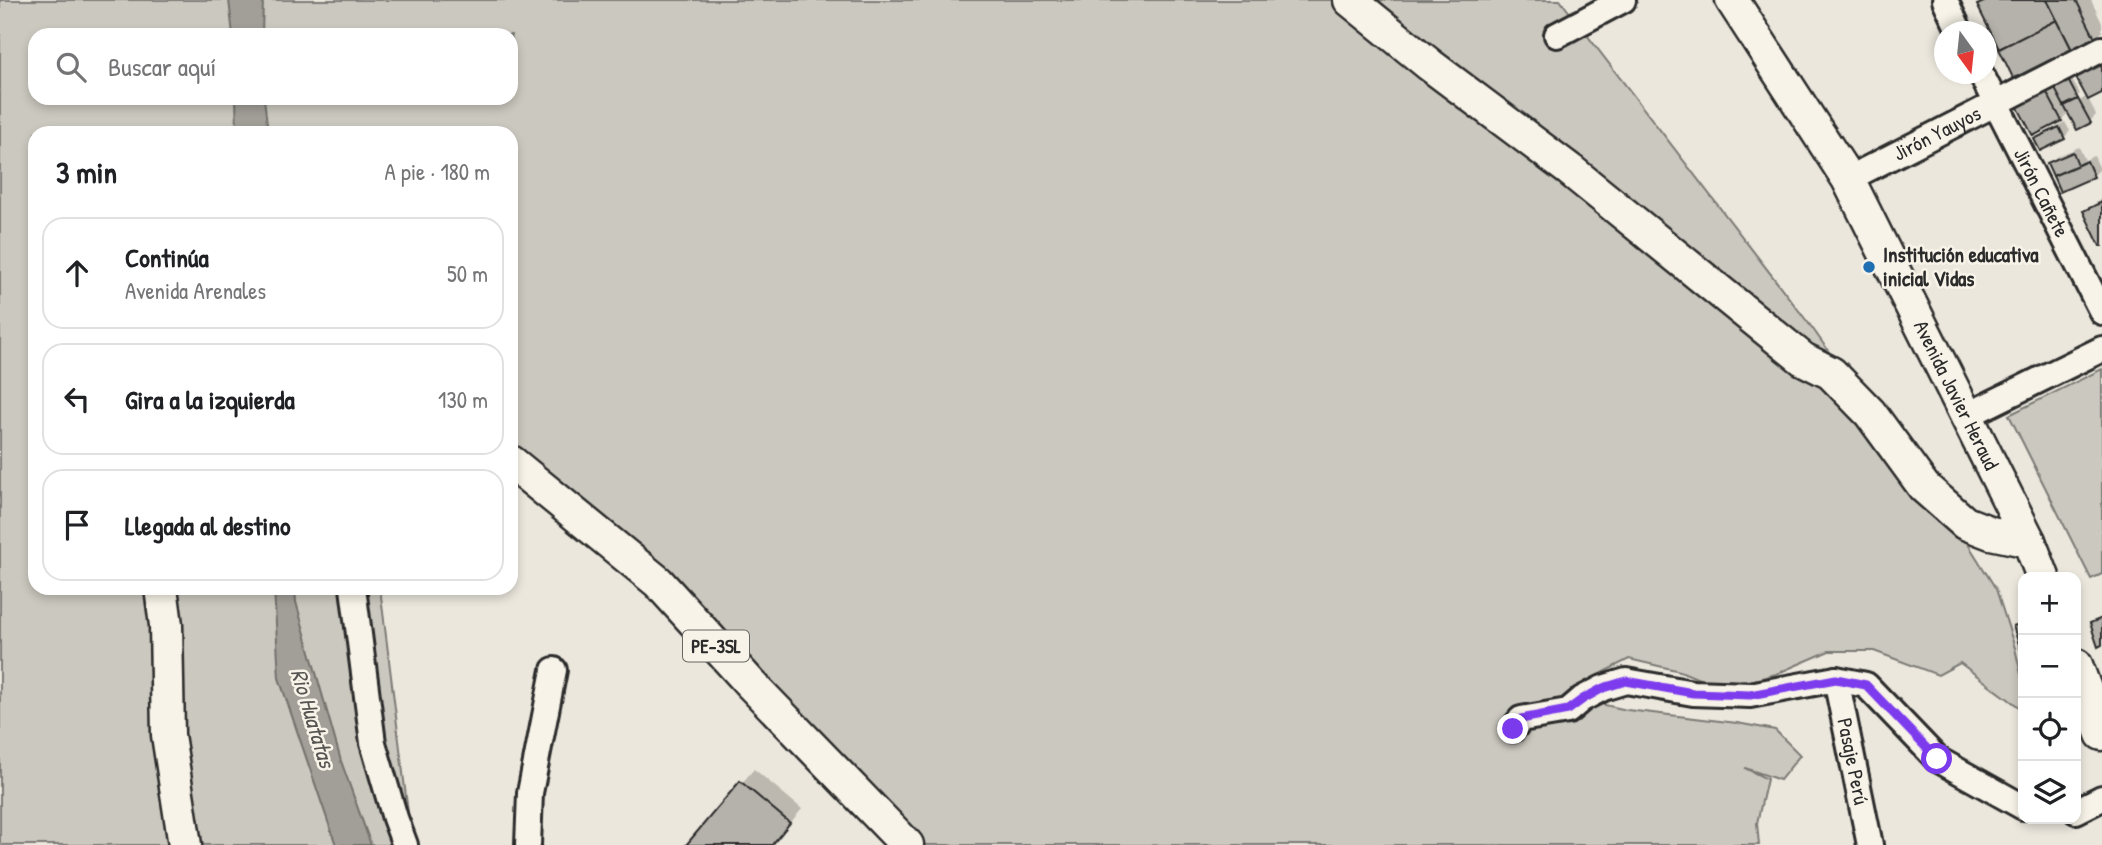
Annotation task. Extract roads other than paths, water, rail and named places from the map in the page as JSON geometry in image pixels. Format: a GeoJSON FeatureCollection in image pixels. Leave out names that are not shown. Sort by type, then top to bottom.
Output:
{"type":"FeatureCollection","features":[{"type":"Feature","properties":{"kind":"main road"},"geometry":{"type":"LineString","coordinates":[[1350,0],[1430,65],[1570,170],[1803,359],[1831,373],[1870,413],[1924,487],[1965,523],[1990,533],[2029,541]]}},
{"type":"Feature","properties":{"kind":"main road","name":"Avenida Javier Heraud"},"geometry":{"type":"LineString","coordinates":[[1731,0],[1848,179],[2029,541],[2041,572]]}},
{"type":"Feature","properties":{"kind":"main road","name":"PE-3SL"},"geometry":{"type":"LineString","coordinates":[[518,468],[658,582],[750,683],[908,845]]}},
{"type":"Feature","properties":{"kind":"main road"},"geometry":{"type":"LineString","coordinates":[[162,595],[166,625],[168,735],[185,845]]}},
{"type":"Feature","properties":{"kind":"main road"},"geometry":{"type":"LineString","coordinates":[[2081,678],[2102,734]]}},
{"type":"Feature","properties":{"kind":"street"},"geometry":{"type":"LineString","coordinates":[[1557,35],[1622,0]]}},
{"type":"Feature","properties":{"kind":"street"},"geometry":{"type":"LineString","coordinates":[[1944,0],[1954,21]]}},
{"type":"Feature","properties":{"kind":"street","name":"Jirón Yauyos"},"geometry":{"type":"LineString","coordinates":[[1848,179],[2102,49]]}},
{"type":"Feature","properties":{"kind":"street","name":"Jirón Cañete"},"geometry":{"type":"LineString","coordinates":[[1986,84],[2102,312]]}},
{"type":"Feature","properties":{"kind":"street"},"geometry":{"type":"LineString","coordinates":[[1966,416],[2102,349]]}},
{"type":"Feature","properties":{"kind":"street"},"geometry":{"type":"LineString","coordinates":[[354,595],[373,743],[394,818],[405,845]]}},
{"type":"Feature","properties":{"kind":"street"},"geometry":{"type":"LineString","coordinates":[[528,845],[530,793],[554,670]]}},
{"type":"Feature","properties":{"kind":"street"},"geometry":{"type":"LineString","coordinates":[[1513,729],[1521,719],[1568,710],[1603,688],[1626,681],[1693,693],[1750,695],[1836,679],[1866,685],[1937,759],[2018,804]]}},
{"type":"Feature","properties":{"kind":"street","name":"Pasaje Perú"},"geometry":{"type":"LineString","coordinates":[[1836,679],[1870,845]]}},
{"type":"Feature","properties":{"kind":"street"},"geometry":{"type":"LineString","coordinates":[[2081,808],[2102,798]]}},
{"type":"Feature","properties":{"kind":"water"},"geometry":{"type":"Polygon","coordinates":[[[229,0],[263,0],[262,28],[232,28],[229,0]]]}},
{"type":"Feature","properties":{"kind":"water"},"geometry":{"type":"Polygon","coordinates":[[[236,105],[265,105],[267,126],[237,126],[236,105]]]}},
{"type":"Feature","properties":{"kind":"water","name":"Rio Huatatas"},"geometry":{"type":"Polygon","coordinates":[[[274,595],[296,595],[341,761],[371,845],[336,845],[279,678],[274,595]]]}},
{"type":"Feature","properties":{"kind":"place","name":"Institución educativa inicial Vidas"},"geometry":{"type":"Point","coordinates":[1869,267]}}]}
